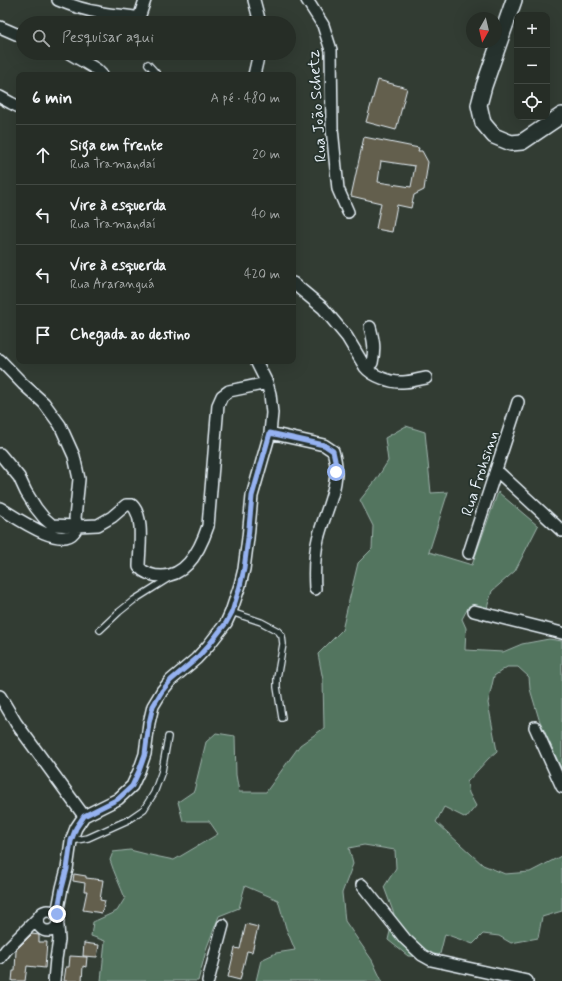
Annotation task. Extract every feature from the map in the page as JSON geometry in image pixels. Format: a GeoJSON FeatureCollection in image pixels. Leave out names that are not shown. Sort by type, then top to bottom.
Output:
{"type":"FeatureCollection","features":[{"type":"Feature","properties":{"kind":"street"},"geometry":{"type":"LineString","coordinates":[[58,0],[97,12],[127,16]]}},
{"type":"Feature","properties":{"kind":"street"},"geometry":{"type":"LineString","coordinates":[[138,16],[145,0]]}},
{"type":"Feature","properties":{"kind":"street"},"geometry":{"type":"LineString","coordinates":[[254,0],[258,16]]}},
{"type":"Feature","properties":{"kind":"street","name":"Rua João Schetz"},"geometry":{"type":"LineString","coordinates":[[307,0],[323,25],[330,50],[332,128],[338,189],[348,212]]}},
{"type":"Feature","properties":{"kind":"street"},"geometry":{"type":"LineString","coordinates":[[514,0],[484,86],[479,105],[483,123],[494,136],[512,142],[522,142],[562,115]]}},
{"type":"Feature","properties":{"kind":"street"},"geometry":{"type":"LineString","coordinates":[[0,28],[16,34]]}},
{"type":"Feature","properties":{"kind":"street"},"geometry":{"type":"LineString","coordinates":[[81,60],[99,72]]}},
{"type":"Feature","properties":{"kind":"street"},"geometry":{"type":"LineString","coordinates":[[255,72],[257,60]]}},
{"type":"Feature","properties":{"kind":"street"},"geometry":{"type":"LineString","coordinates":[[0,97],[16,106]]}},
{"type":"Feature","properties":{"kind":"street"},"geometry":{"type":"LineString","coordinates":[[296,286],[323,308],[347,337],[369,372],[391,381],[403,382],[426,378]]}},
{"type":"Feature","properties":{"kind":"street"},"geometry":{"type":"LineString","coordinates":[[365,367],[372,364],[374,351],[374,341],[370,326]]}},
{"type":"Feature","properties":{"kind":"street"},"geometry":{"type":"LineString","coordinates":[[0,360],[44,403],[60,425],[74,456],[79,479],[75,518],[77,526],[74,532],[68,536],[59,537],[47,535],[0,508]]}},
{"type":"Feature","properties":{"kind":"street"},"geometry":{"type":"LineString","coordinates":[[54,981],[59,940],[59,920],[57,914],[67,869],[71,841],[76,828],[84,816],[118,799],[132,786],[145,754],[153,706],[171,680],[196,659],[208,646],[226,623],[232,612],[244,569],[252,496],[270,433],[272,413],[270,394],[267,383],[258,364]]}},
{"type":"Feature","properties":{"kind":"street"},"geometry":{"type":"LineString","coordinates":[[0,454],[19,477],[30,498],[44,518],[52,524],[77,526],[98,525],[112,517],[126,505],[132,505],[136,509],[141,532],[139,568],[154,576],[165,576],[177,572],[186,566],[204,540],[208,526],[218,405],[222,396],[229,391],[267,383]]}},
{"type":"Feature","properties":{"kind":"street","name":"Rua Frohsinn"},"geometry":{"type":"LineString","coordinates":[[469,553],[518,402]]}},
{"type":"Feature","properties":{"kind":"street"},"geometry":{"type":"LineString","coordinates":[[270,433],[324,445],[333,451],[336,472],[333,489],[318,538],[314,569],[315,589]]}},
{"type":"Feature","properties":{"kind":"street"},"geometry":{"type":"LineString","coordinates":[[496,470],[562,531]]}},
{"type":"Feature","properties":{"kind":"street"},"geometry":{"type":"LineString","coordinates":[[474,611],[562,633]]}},
{"type":"Feature","properties":{"kind":"street"},"geometry":{"type":"LineString","coordinates":[[0,696],[16,723],[84,816]]}},
{"type":"Feature","properties":{"kind":"street"},"geometry":{"type":"LineString","coordinates":[[535,727],[562,787]]}},
{"type":"Feature","properties":{"kind":"street"},"geometry":{"type":"LineString","coordinates":[[362,885],[405,939],[422,955],[432,960],[527,981]]}},
{"type":"Feature","properties":{"kind":"street"},"geometry":{"type":"LineString","coordinates":[[0,958],[26,929],[42,914],[62,888]]}},
{"type":"Feature","properties":{"kind":"street"},"geometry":{"type":"LineString","coordinates":[[42,914],[52,911],[57,914]]}},
{"type":"Feature","properties":{"kind":"street"},"geometry":{"type":"LineString","coordinates":[[42,914],[38,924],[45,930],[52,941],[56,959]]}},
{"type":"Feature","properties":{"kind":"street"},"geometry":{"type":"LineString","coordinates":[[208,981],[223,925]]}},
{"type":"Feature","properties":{"kind":"street"},"geometry":{"type":"LineString","coordinates":[[26,929],[53,930],[58,926]]}},
{"type":"Feature","properties":{"kind":"lane"},"geometry":{"type":"LineString","coordinates":[[148,64],[155,72]]}},
{"type":"Feature","properties":{"kind":"lane"},"geometry":{"type":"LineString","coordinates":[[100,630],[134,600],[177,572]]}},
{"type":"Feature","properties":{"kind":"lane"},"geometry":{"type":"LineString","coordinates":[[232,612],[261,622],[278,630],[282,636],[283,644],[277,678],[277,687],[282,718]]}},
{"type":"Feature","properties":{"kind":"lane"},"geometry":{"type":"LineString","coordinates":[[71,841],[88,838],[128,820],[144,810],[154,793],[162,771],[168,738]]}},
{"type":"Feature","properties":{"kind":"green space"},"geometry":{"type":"Polygon","coordinates":[[[406,426],[425,432],[431,493],[448,492],[429,552],[472,565],[498,492],[538,526],[515,571],[492,591],[487,608],[469,606],[462,619],[466,628],[465,650],[503,652],[522,644],[549,639],[562,641],[562,770],[539,719],[530,689],[529,677],[518,667],[507,667],[494,676],[488,703],[497,751],[467,782],[469,793],[476,806],[466,818],[444,807],[436,822],[483,865],[505,874],[530,872],[561,856],[562,911],[542,917],[538,938],[511,943],[499,936],[483,934],[473,944],[445,934],[440,954],[437,957],[408,956],[388,940],[394,914],[384,887],[396,868],[395,850],[364,845],[349,848],[353,864],[342,893],[345,921],[372,960],[382,981],[256,981],[261,960],[276,953],[295,950],[286,928],[278,900],[245,886],[239,908],[219,916],[207,947],[198,981],[101,981],[105,941],[91,936],[93,922],[117,911],[125,898],[110,860],[113,852],[130,850],[174,860],[218,834],[209,821],[183,821],[178,802],[194,791],[206,742],[216,733],[235,736],[236,775],[239,792],[266,792],[300,745],[324,728],[323,680],[318,654],[342,630],[358,563],[372,549],[373,526],[360,500],[376,480],[388,461],[385,438],[406,426]]]}},
{"type":"Feature","properties":{"kind":"building"},"geometry":{"type":"Polygon","coordinates":[[[378,80],[407,88],[396,130],[366,122],[378,80]]]}},
{"type":"Feature","properties":{"kind":"building"},"geometry":{"type":"Polygon","coordinates":[[[364,137],[419,148],[418,151],[422,151],[428,162],[424,190],[414,195],[411,208],[397,205],[392,232],[376,229],[381,203],[351,196],[364,137]],[[381,161],[378,182],[411,187],[415,166],[381,161]]]}},
{"type":"Feature","properties":{"kind":"building"},"geometry":{"type":"Polygon","coordinates":[[[74,874],[86,876],[86,878],[103,880],[100,900],[105,901],[102,913],[83,910],[87,891],[84,891],[85,883],[73,881],[74,874]]]}},
{"type":"Feature","properties":{"kind":"building"},"geometry":{"type":"Polygon","coordinates":[[[246,924],[258,927],[252,952],[247,951],[240,980],[228,977],[235,948],[240,949],[246,924]]]}},
{"type":"Feature","properties":{"kind":"building"},"geometry":{"type":"Polygon","coordinates":[[[32,934],[39,935],[39,942],[47,942],[45,968],[27,966],[25,981],[12,981],[13,971],[15,971],[16,950],[32,934]]]}},
{"type":"Feature","properties":{"kind":"building"},"geometry":{"type":"Polygon","coordinates":[[[84,943],[99,945],[97,957],[83,956],[84,943]]]}},
{"type":"Feature","properties":{"kind":"building"},"geometry":{"type":"Polygon","coordinates":[[[70,956],[87,957],[86,967],[83,966],[82,981],[64,981],[66,967],[69,967],[70,956]]]}},
{"type":"Feature","properties":{"kind":"route"},"geometry":{"type":"LineString","coordinates":[[57,914],[67,869],[71,841],[76,828],[84,816],[118,799],[132,786],[145,754],[153,706],[171,680],[196,659],[220,632],[232,612],[244,569],[252,496],[270,433],[324,445],[333,451],[336,472]]}}]}
